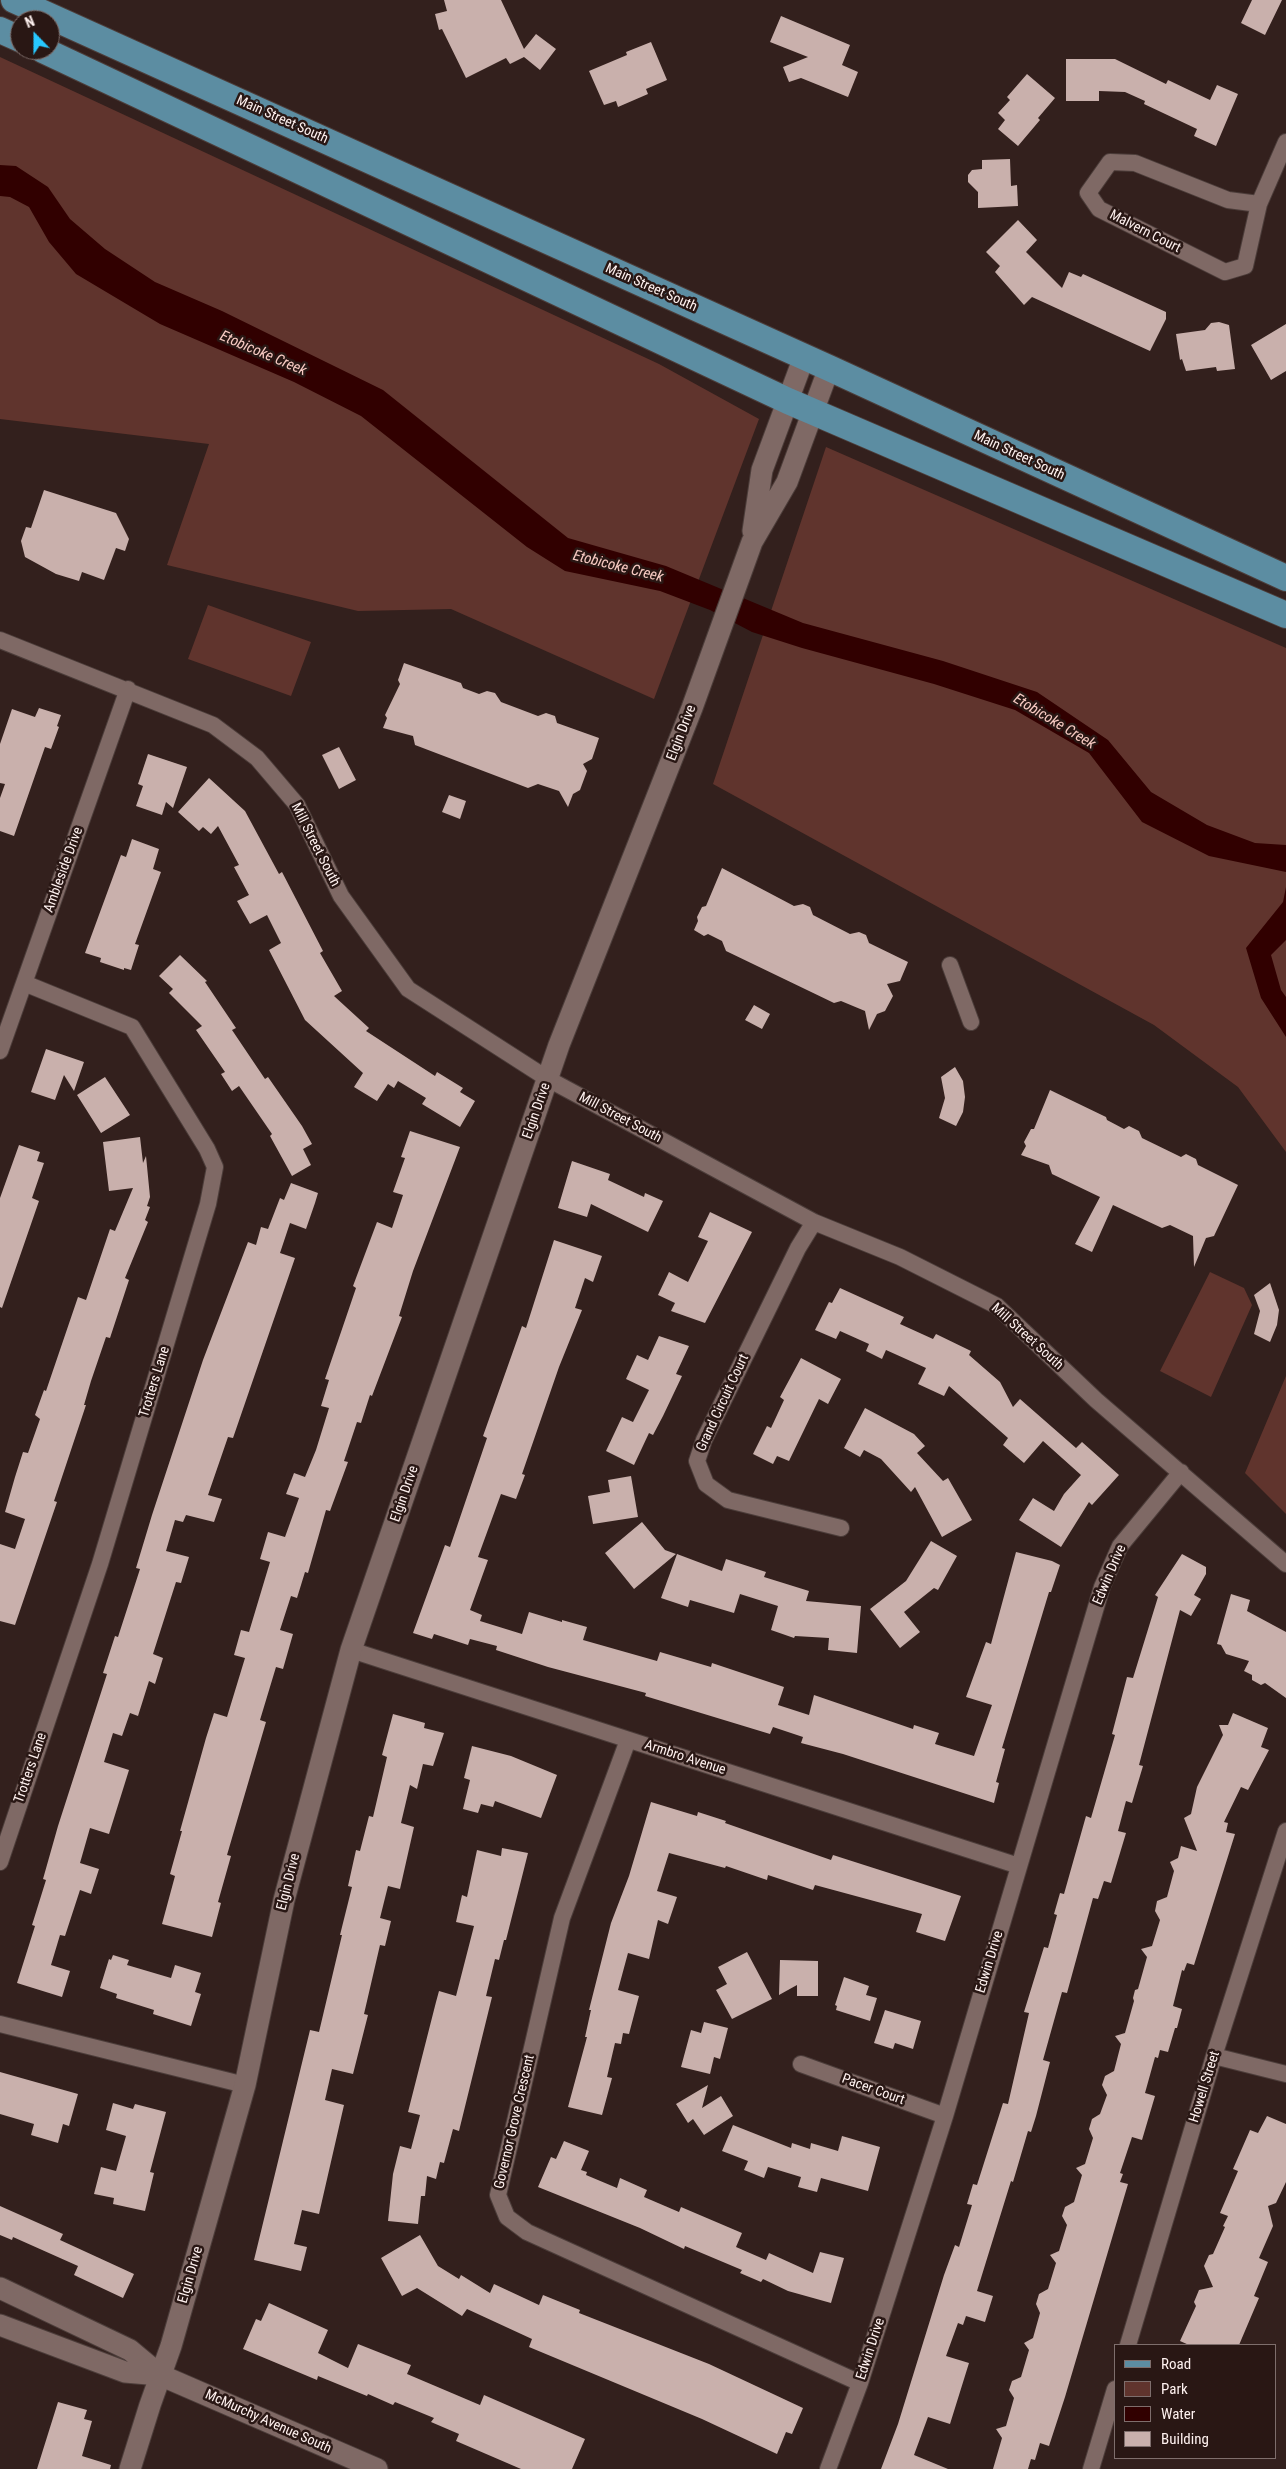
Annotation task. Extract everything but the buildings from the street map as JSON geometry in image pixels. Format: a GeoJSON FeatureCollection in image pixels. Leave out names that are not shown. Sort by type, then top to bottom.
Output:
{"type":"FeatureCollection","features":[{"type":"Feature","properties":{"kind":"main road","name":"Main Street South"},"geometry":{"type":"LineString","coordinates":[[14,0],[829,368],[1286,578]]}},
{"type":"Feature","properties":{"kind":"main road"},"geometry":{"type":"LineString","coordinates":[[60,58],[788,401],[1286,615]]}},
{"type":"Feature","properties":{"kind":"street","name":"Malvern Court"},"geometry":{"type":"LineString","coordinates":[[1259,204],[1228,200],[1135,163],[1110,162],[1088,193],[1099,209],[1225,272],[1245,266],[1259,204],[1286,142]]}},
{"type":"Feature","properties":{"kind":"street","name":"Elgin Drive"},"geometry":{"type":"LineString","coordinates":[[752,542],[762,470],[804,358]]}},
{"type":"Feature","properties":{"kind":"street","name":"Elgin Drive"},"geometry":{"type":"LineString","coordinates":[[130,2469],[171,2346],[245,2085],[284,1900],[351,1650],[548,1079],[692,708],[752,542],[787,482],[829,368]]}},
{"type":"Feature","properties":{"kind":"street","name":"Mill Street South"},"geometry":{"type":"LineString","coordinates":[[0,640],[213,725],[257,758],[297,805],[341,896],[408,989],[548,1079],[814,1222],[900,1257],[997,1306],[1096,1400],[1182,1472],[1286,1564]]}},
{"type":"Feature","properties":{"kind":"street","name":"Ambleside Drive"},"geometry":{"type":"LineString","coordinates":[[0,1051],[128,690]]}},
{"type":"Feature","properties":{"kind":"street"},"geometry":{"type":"LineString","coordinates":[[950,966],[971,1022]]}},
{"type":"Feature","properties":{"kind":"street","name":"Trotters Lane"},"geometry":{"type":"LineString","coordinates":[[0,1862],[100,1564],[208,1204],[215,1168],[207,1149],[132,1027],[24,983]]}},
{"type":"Feature","properties":{"kind":"street","name":"Grand Circuit Court"},"geometry":{"type":"LineString","coordinates":[[814,1222],[798,1248],[704,1440],[697,1461],[706,1484],[728,1500],[841,1528]]}},
{"type":"Feature","properties":{"kind":"street","name":"Edwin Drive"},"geometry":{"type":"LineString","coordinates":[[828,2469],[860,2383],[944,2116],[1102,1586],[1120,1546],[1182,1472]]}},
{"type":"Feature","properties":{"kind":"street","name":"Armbro Avenue"},"geometry":{"type":"LineString","coordinates":[[351,1650],[1019,1866]]}},
{"type":"Feature","properties":{"kind":"street","name":"Governor Grove Crescent"},"geometry":{"type":"LineString","coordinates":[[628,1740],[562,1918],[498,2195],[507,2217],[527,2232],[860,2383]]}},
{"type":"Feature","properties":{"kind":"street","name":"Howell Street"},"geometry":{"type":"LineString","coordinates":[[1128,2344],[1214,2056],[1286,1831]]}},
{"type":"Feature","properties":{"kind":"street"},"geometry":{"type":"LineString","coordinates":[[0,2024],[245,2085]]}},
{"type":"Feature","properties":{"kind":"street"},"geometry":{"type":"LineString","coordinates":[[1214,2056],[1286,2074]]}},
{"type":"Feature","properties":{"kind":"street","name":"Pacer Court"},"geometry":{"type":"LineString","coordinates":[[801,2064],[944,2116]]}},
{"type":"Feature","properties":{"kind":"street","name":"McMurchy Avenue South"},"geometry":{"type":"LineString","coordinates":[[0,2288],[130,2350],[160,2375],[377,2469]]}},
{"type":"Feature","properties":{"kind":"street","name":"McMurchy Avenue South"},"geometry":{"type":"LineString","coordinates":[[0,2325],[125,2372],[160,2375]]}},
{"type":"Feature","properties":{"kind":"street"},"geometry":{"type":"LineString","coordinates":[[1091,2469],[1114,2392]]}},
{"type":"Feature","properties":{"kind":"green space"},"geometry":{"type":"Polygon","coordinates":[[[0,57],[659,364],[759,419],[654,699],[451,609],[358,611],[167,565],[209,444],[0,419],[0,57]]]}},
{"type":"Feature","properties":{"kind":"green space"},"geometry":{"type":"Polygon","coordinates":[[[826,447],[1286,648],[1286,1152],[1238,1087],[1154,1025],[713,784],[826,447]]]}},
{"type":"Feature","properties":{"kind":"green space"},"geometry":{"type":"Polygon","coordinates":[[[208,605],[311,642],[291,696],[188,659],[208,605]]]}},
{"type":"Feature","properties":{"kind":"green space"},"geometry":{"type":"Polygon","coordinates":[[[1210,1272],[1244,1288],[1252,1305],[1211,1397],[1160,1371],[1210,1272]]]}},
{"type":"Feature","properties":{"kind":"green space"},"geometry":{"type":"Polygon","coordinates":[[[1286,1376],[1286,1514],[1245,1473],[1286,1376]]]}},
{"type":"Feature","properties":{"kind":"water","name":"Etobicoke Creek"},"geometry":{"type":"Polygon","coordinates":[[[0,165],[16,166],[48,187],[70,219],[105,249],[155,282],[222,311],[383,390],[568,538],[666,566],[803,623],[943,661],[1037,692],[1108,740],[1151,792],[1207,825],[1255,843],[1286,845],[1286,872],[1209,856],[1142,822],[1089,753],[1015,710],[934,684],[802,648],[752,632],[710,610],[660,591],[565,571],[527,547],[361,416],[294,382],[160,324],[76,274],[49,242],[29,207],[10,197],[0,196],[0,165]]]}},
{"type":"Feature","properties":{"kind":"water"},"geometry":{"type":"Polygon","coordinates":[[[1286,887],[1286,940],[1271,955],[1281,990],[1286,997],[1286,1037],[1261,998],[1246,948],[1283,902],[1286,887]]]}}]}
